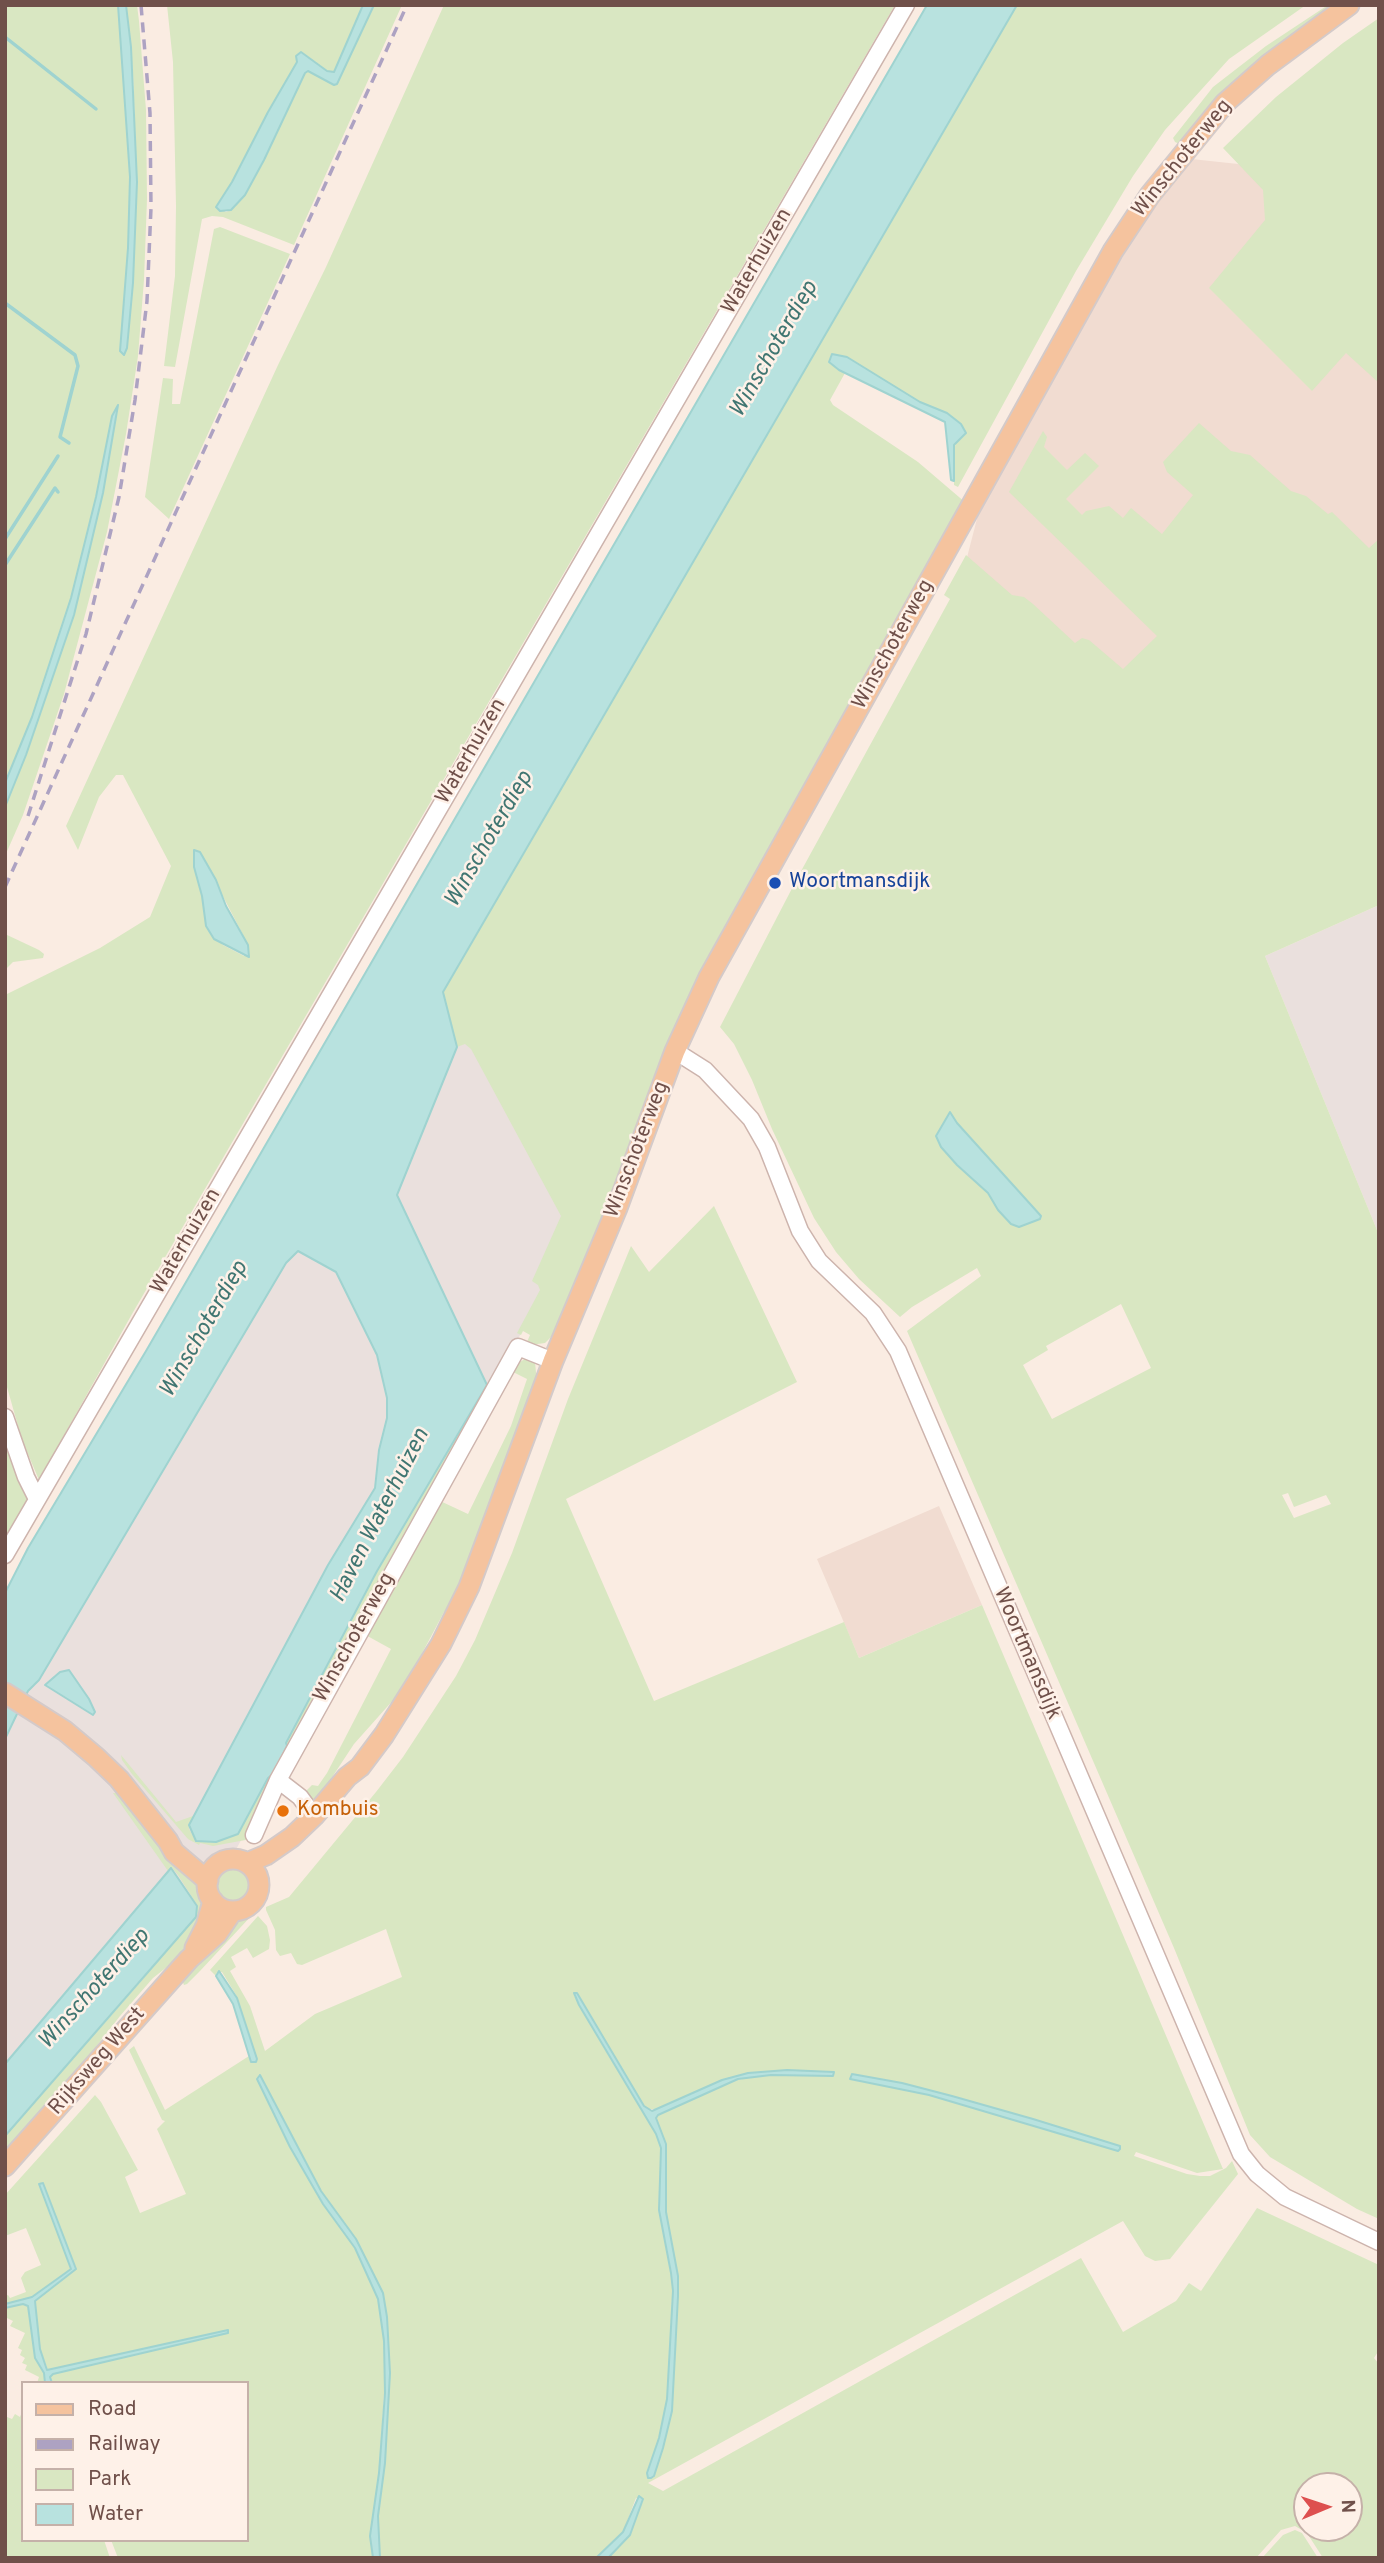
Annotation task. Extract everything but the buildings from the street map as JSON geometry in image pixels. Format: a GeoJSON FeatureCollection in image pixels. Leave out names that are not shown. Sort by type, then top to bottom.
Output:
{"type":"FeatureCollection","features":[{"type":"Feature","properties":{"kind":"main road","name":"Winschoterweg"},"geometry":{"type":"LineString","coordinates":[[247,1863],[266,1855],[292,1837],[347,1777],[360,1767],[415,1689],[441,1644],[469,1587],[554,1361],[617,1208],[675,1051],[709,977],[1113,251],[1150,195],[1225,103],[1268,65],[1349,5]]}},
{"type":"Feature","properties":{"kind":"main road"},"geometry":{"type":"LineString","coordinates":[[13,1698],[65,1731],[96,1757],[119,1779],[174,1852],[208,1881]]}},
{"type":"Feature","properties":{"kind":"main road","name":"Winschoterweg"},"geometry":{"type":"LineString","coordinates":[[259,1881],[265,1872],[299,1845],[324,1818],[355,1782],[360,1767]]}},
{"type":"Feature","properties":{"kind":"main road"},"geometry":{"type":"LineString","coordinates":[[168,1841],[203,1860],[220,1863]]}},
{"type":"Feature","properties":{"kind":"main road"},"geometry":{"type":"LineString","coordinates":[[233,1859],[247,1863],[256,1872],[259,1881],[258,1895],[253,1903],[243,1910],[223,1910],[208,1892],[208,1881],[213,1869],[220,1863],[233,1859]]}},
{"type":"Feature","properties":{"kind":"main road","name":"Rijksweg West"},"geometry":{"type":"LineString","coordinates":[[190,1959],[206,1927],[213,1901]]}},
{"type":"Feature","properties":{"kind":"main road","name":"Rijksweg West"},"geometry":{"type":"LineString","coordinates":[[5,2166],[190,1959],[217,1934],[232,1912]]}},
{"type":"Feature","properties":{"kind":"street","name":"Waterhuizen"},"geometry":{"type":"LineString","coordinates":[[5,1555],[906,5]]}},
{"type":"Feature","properties":{"kind":"street","name":"Woortmansdijk"},"geometry":{"type":"LineString","coordinates":[[675,1051],[705,1070],[751,1119],[767,1147],[800,1231],[819,1261],[873,1313],[898,1351],[1241,2154],[1257,2174],[1285,2197],[1379,2242]]}},
{"type":"Feature","properties":{"kind":"street","name":"Winschoterweg"},"geometry":{"type":"LineString","coordinates":[[254,1835],[278,1780],[518,1347],[554,1361]]}},
{"type":"Feature","properties":{"kind":"street"},"geometry":{"type":"LineString","coordinates":[[5,1418],[26,1477],[37,1499]]}},
{"type":"Feature","properties":{"kind":"street"},"geometry":{"type":"LineString","coordinates":[[278,1780],[300,1797],[314,1816]]}},
{"type":"Feature","properties":{"kind":"shaded area"},"geometry":{"type":"Polygon","coordinates":[[[1182,158],[1285,169],[1379,318],[1379,554],[1166,719],[964,569],[986,484],[1182,158]]]}},
{"type":"Feature","properties":{"kind":"shaded area"},"geometry":{"type":"Polygon","coordinates":[[[1379,905],[1379,1235],[1265,956],[1379,905]]]}},
{"type":"Feature","properties":{"kind":"shaded area"},"geometry":{"type":"Polygon","coordinates":[[[460,1025],[574,1227],[546,1288],[234,1853],[218,1856],[207,1866],[201,1885],[206,1902],[5,2143],[5,1698],[199,1354],[460,1025]]]}},
{"type":"Feature","properties":{"kind":"shaded area"},"geometry":{"type":"Polygon","coordinates":[[[939,1506],[982,1605],[859,1658],[817,1559],[939,1506]]]}},
{"type":"Feature","properties":{"kind":"green space"},"geometry":{"type":"Polygon","coordinates":[[[5,5],[122,5],[133,198],[125,354],[133,283],[137,182],[133,73],[126,5],[137,5],[139,21],[146,110],[147,199],[138,356],[107,532],[64,694],[23,815],[5,856],[5,807],[26,755],[74,615],[103,493],[118,406],[70,613],[5,794],[5,5]]]}},
{"type":"Feature","properties":{"kind":"green space"},"geometry":{"type":"Polygon","coordinates":[[[167,5],[363,5],[334,72],[327,71],[301,52],[296,56],[297,62],[216,207],[226,212],[245,195],[305,73],[308,71],[336,85],[374,5],[402,5],[294,245],[223,217],[202,219],[175,367],[164,366],[175,276],[176,206],[173,62],[167,5]]]}},
{"type":"Feature","properties":{"kind":"green space"},"geometry":{"type":"Polygon","coordinates":[[[444,5],[895,5],[132,1314],[39,1480],[22,1440],[5,1380],[5,995],[100,948],[150,917],[171,866],[123,775],[116,775],[99,797],[78,850],[66,826],[278,365],[326,267],[444,5]],[[200,852],[194,867],[206,926],[223,945],[244,956],[243,935],[200,852]]]}},
{"type":"Feature","properties":{"kind":"green space"},"geometry":{"type":"Polygon","coordinates":[[[1017,5],[1306,5],[1229,59],[1165,130],[1133,176],[1076,271],[958,487],[954,485],[954,449],[956,443],[966,434],[961,424],[847,357],[839,370],[845,373],[830,400],[833,405],[918,462],[966,503],[677,1028],[674,1028],[658,1067],[660,1069],[629,1161],[557,1331],[545,1343],[530,1345],[527,1342],[530,1335],[523,1331],[521,1335],[517,1333],[540,1290],[532,1281],[561,1216],[471,1049],[465,1044],[457,1047],[443,992],[1017,5]]]}},
{"type":"Feature","properties":{"kind":"green space"},"geometry":{"type":"Polygon","coordinates":[[[1328,5],[1337,5],[1182,145],[1175,142],[1173,138],[1213,87],[1266,46],[1328,5]]]}},
{"type":"Feature","properties":{"kind":"green space"},"geometry":{"type":"Polygon","coordinates":[[[1379,18],[1379,383],[1346,353],[1312,391],[1209,288],[1265,220],[1263,190],[1223,148],[1276,97],[1379,18]]]}},
{"type":"Feature","properties":{"kind":"green space"},"geometry":{"type":"Polygon","coordinates":[[[220,227],[290,254],[169,519],[145,497],[163,378],[173,379],[172,404],[180,404],[214,229],[220,227]]]}},
{"type":"Feature","properties":{"kind":"green space"},"geometry":{"type":"Polygon","coordinates":[[[1199,423],[1231,451],[1250,455],[1291,491],[1306,496],[1328,514],[1332,512],[1369,548],[1379,539],[1379,905],[1265,956],[1379,1235],[1379,2219],[1357,2209],[1270,2157],[1250,2135],[1174,1948],[907,1331],[981,1276],[977,1268],[900,1317],[859,1279],[836,1252],[814,1218],[752,1080],[734,1044],[720,1027],[800,873],[950,599],[944,595],[966,555],[1012,595],[1024,597],[1033,604],[1075,643],[1082,638],[1089,640],[1123,669],[1157,636],[1009,492],[1043,431],[1047,437],[1044,447],[1067,470],[1085,453],[1099,466],[1066,499],[1082,515],[1086,511],[1109,506],[1123,518],[1131,508],[1162,534],[1193,495],[1167,472],[1163,462],[1199,423]],[[1121,1304],[1046,1346],[1048,1350],[1023,1365],[1052,1419],[1151,1368],[1121,1304]],[[1288,1493],[1282,1495],[1294,1518],[1331,1504],[1326,1495],[1294,1507],[1288,1493]]]}},
{"type":"Feature","properties":{"kind":"green space"},"geometry":{"type":"Polygon","coordinates":[[[5,934],[39,950],[44,954],[43,958],[13,962],[5,970],[5,934]]]}},
{"type":"Feature","properties":{"kind":"green space"},"geometry":{"type":"Polygon","coordinates":[[[714,1206],[797,1382],[566,1499],[654,1701],[844,1622],[859,1658],[982,1605],[1223,2169],[1197,2173],[1136,2152],[1134,2156],[1200,2176],[1210,2176],[1226,2168],[1232,2161],[1238,2174],[1170,2259],[1155,2261],[1145,2256],[1123,2221],[648,2483],[663,2491],[1081,2258],[1123,2332],[1176,2301],[1189,2283],[1201,2291],[1257,2208],[1379,2265],[1379,2350],[1374,2358],[1379,2364],[1379,2558],[1323,2558],[1313,2542],[1363,2542],[1363,2472],[1293,2472],[1293,2527],[1281,2530],[1256,2558],[608,2558],[630,2535],[643,2500],[636,2498],[623,2532],[596,2558],[380,2558],[378,2516],[385,2463],[390,2373],[383,2293],[356,2239],[321,2191],[260,2075],[290,2147],[323,2204],[355,2248],[378,2299],[383,2322],[385,2379],[379,2473],[370,2536],[373,2558],[118,2558],[112,2542],[248,2542],[248,2381],[52,2381],[50,2375],[228,2333],[48,2370],[40,2349],[35,2301],[76,2269],[43,2183],[40,2183],[71,2269],[32,2297],[5,2304],[5,2296],[10,2298],[26,2292],[21,2278],[25,2272],[41,2265],[26,2228],[5,2236],[5,2195],[95,2095],[138,2170],[125,2177],[140,2213],[186,2194],[157,2129],[165,2121],[162,2120],[129,2050],[134,2046],[165,2110],[249,2056],[251,2061],[257,2059],[236,1995],[222,1972],[217,1972],[216,1976],[210,1970],[258,1916],[267,1926],[269,1949],[253,1958],[247,1948],[231,1957],[236,1967],[230,1971],[250,2006],[265,2051],[315,2014],[402,1977],[386,1929],[302,1965],[297,1964],[291,1953],[280,1956],[276,1950],[275,1930],[266,1907],[289,1897],[376,1792],[403,1757],[456,1676],[475,1640],[512,1553],[568,1399],[631,1246],[649,1272],[714,1206]],[[576,1993],[574,1995],[579,2005],[656,2134],[661,2148],[659,2210],[673,2280],[667,2399],[659,2438],[647,2473],[653,2478],[672,2411],[678,2296],[678,2276],[666,2212],[666,2144],[656,2118],[728,2082],[807,2070],[757,2072],[731,2077],[658,2109],[644,2106],[576,1993]],[[852,2074],[850,2079],[929,2095],[1118,2151],[902,2083],[852,2074]]]}},
{"type":"Feature","properties":{"kind":"green space"},"geometry":{"type":"Polygon","coordinates":[[[525,1359],[535,1362],[537,1383],[457,1595],[444,1612],[403,1689],[354,1744],[315,1803],[303,1794],[312,1785],[318,1786],[327,1773],[391,1649],[362,1633],[438,1500],[468,1514],[511,1426],[527,1379],[513,1372],[518,1363],[525,1359]]]}},
{"type":"Feature","properties":{"kind":"green space"},"geometry":{"type":"Polygon","coordinates":[[[496,1374],[282,1763],[248,1829],[253,1834],[251,1839],[213,1846],[199,1845],[188,1839],[132,1774],[121,1755],[176,1822],[193,1816],[189,1829],[196,1841],[216,1842],[238,1834],[268,1778],[274,1773],[286,1743],[377,1571],[491,1378],[496,1374]]]}},
{"type":"Feature","properties":{"kind":"green space"},"geometry":{"type":"Polygon","coordinates":[[[5,1435],[27,1490],[28,1500],[5,1540],[5,1435]]]}},
{"type":"Feature","properties":{"kind":"green space"},"geometry":{"type":"Polygon","coordinates":[[[113,1793],[120,1793],[201,1886],[207,1906],[201,1929],[181,1956],[153,1978],[120,2016],[49,2107],[5,2156],[5,2136],[143,1979],[197,1905],[178,1875],[172,1868],[168,1871],[113,1793]]]}},
{"type":"Feature","properties":{"kind":"green space"},"geometry":{"type":"Polygon","coordinates":[[[233,1869],[245,1874],[250,1886],[245,1898],[233,1903],[221,1898],[216,1886],[221,1874],[233,1869]]]}},
{"type":"Feature","properties":{"kind":"green space"},"geometry":{"type":"Polygon","coordinates":[[[251,1912],[253,1914],[184,1985],[182,1980],[239,1917],[251,1912]]]}},
{"type":"Feature","properties":{"kind":"green space"},"geometry":{"type":"Polygon","coordinates":[[[23,2304],[28,2306],[35,2358],[44,2373],[45,2381],[38,2381],[39,2377],[25,2370],[27,2365],[22,2363],[25,2358],[20,2355],[22,2350],[18,2348],[25,2333],[10,2326],[13,2321],[5,2317],[5,2308],[23,2304]]]}},
{"type":"Feature","properties":{"kind":"green space"},"geometry":{"type":"Polygon","coordinates":[[[15,2414],[20,2417],[21,2414],[21,2542],[105,2542],[110,2558],[5,2558],[5,2421],[7,2417],[12,2419],[15,2414]]]}},
{"type":"Feature","properties":{"kind":"green space"},"geometry":{"type":"Polygon","coordinates":[[[1293,2531],[1293,2542],[1308,2542],[1318,2558],[1262,2558],[1283,2535],[1293,2531]]]}},
{"type":"Feature","properties":{"kind":"water"},"geometry":{"type":"Polygon","coordinates":[[[118,5],[126,5],[131,47],[137,182],[133,283],[127,348],[124,355],[120,351],[130,177],[118,5]]]}},
{"type":"Feature","properties":{"kind":"water"},"geometry":{"type":"Polygon","coordinates":[[[363,5],[374,5],[337,84],[334,85],[308,71],[305,73],[245,195],[231,210],[220,211],[216,207],[297,62],[296,56],[301,52],[327,71],[334,72],[363,5]]]}},
{"type":"Feature","properties":{"kind":"water"},"geometry":{"type":"Polygon","coordinates":[[[927,5],[1017,5],[443,992],[457,1047],[397,1195],[487,1385],[377,1571],[286,1743],[274,1773],[268,1778],[238,1834],[216,1842],[196,1841],[189,1825],[328,1565],[375,1488],[379,1450],[387,1418],[387,1398],[377,1355],[336,1272],[298,1251],[286,1263],[39,1680],[28,1691],[5,1739],[5,1593],[28,1548],[146,1351],[927,5]]]}},
{"type":"Feature","properties":{"kind":"water"},"geometry":{"type":"Polygon","coordinates":[[[832,354],[847,357],[920,402],[947,413],[961,424],[966,433],[954,445],[954,481],[951,480],[945,422],[839,370],[829,362],[832,354]]]}},
{"type":"Feature","properties":{"kind":"water"},"geometry":{"type":"Polygon","coordinates":[[[118,405],[103,493],[74,615],[26,755],[5,807],[5,783],[32,717],[71,598],[96,497],[112,416],[118,405]]]}},
{"type":"Feature","properties":{"kind":"water"},"geometry":{"type":"Polygon","coordinates":[[[194,850],[200,852],[216,880],[226,906],[248,945],[249,957],[214,939],[206,926],[194,867],[194,850]]]}},
{"type":"Feature","properties":{"kind":"water"},"geometry":{"type":"Polygon","coordinates":[[[950,1112],[1041,1216],[1040,1219],[1019,1227],[1011,1224],[988,1193],[941,1147],[936,1136],[950,1112]]]}},
{"type":"Feature","properties":{"kind":"water"},"geometry":{"type":"Polygon","coordinates":[[[69,1670],[89,1699],[95,1712],[93,1715],[45,1685],[60,1672],[69,1670]]]}},
{"type":"Feature","properties":{"kind":"water","name":"Winschoterdiep"},"geometry":{"type":"Polygon","coordinates":[[[171,1868],[197,1906],[196,1917],[5,2136],[5,2064],[171,1868]]]}},
{"type":"Feature","properties":{"kind":"water"},"geometry":{"type":"Polygon","coordinates":[[[219,1971],[237,1998],[256,2062],[251,2062],[233,2004],[216,1976],[219,1971]]]}},
{"type":"Feature","properties":{"kind":"water"},"geometry":{"type":"Polygon","coordinates":[[[574,1993],[577,1993],[644,2106],[652,2111],[722,2080],[748,2073],[787,2070],[834,2072],[833,2076],[771,2075],[738,2079],[656,2118],[666,2144],[666,2212],[678,2276],[678,2296],[672,2411],[663,2448],[651,2478],[648,2478],[647,2473],[659,2438],[667,2399],[673,2291],[659,2210],[661,2148],[656,2134],[574,1993]]]}},
{"type":"Feature","properties":{"kind":"water"},"geometry":{"type":"Polygon","coordinates":[[[852,2074],[952,2096],[1120,2146],[1120,2149],[1118,2151],[929,2095],[850,2079],[852,2074]]]}},
{"type":"Feature","properties":{"kind":"water"},"geometry":{"type":"Polygon","coordinates":[[[260,2075],[321,2191],[356,2239],[383,2293],[390,2373],[385,2463],[378,2516],[380,2558],[373,2558],[370,2536],[379,2473],[385,2393],[384,2341],[378,2299],[355,2248],[323,2204],[290,2147],[257,2079],[260,2075]]]}},
{"type":"Feature","properties":{"kind":"water"},"geometry":{"type":"Polygon","coordinates":[[[43,2183],[76,2269],[35,2301],[40,2349],[47,2370],[228,2330],[228,2333],[53,2374],[50,2377],[51,2381],[45,2381],[44,2373],[35,2358],[28,2306],[23,2304],[5,2308],[5,2304],[32,2297],[71,2269],[39,2184],[43,2183]]]}},
{"type":"Feature","properties":{"kind":"water"},"geometry":{"type":"Polygon","coordinates":[[[639,2496],[643,2499],[630,2535],[608,2558],[596,2558],[623,2532],[639,2496]]]}},
{"type":"Feature","properties":{"kind":"waterway"},"geometry":{"type":"LineString","coordinates":[[5,37],[96,109]]}},
{"type":"Feature","properties":{"kind":"waterway"},"geometry":{"type":"LineString","coordinates":[[5,303],[75,355],[78,366],[60,437],[69,443]]}},
{"type":"Feature","properties":{"kind":"waterway"},"geometry":{"type":"LineString","coordinates":[[5,539],[58,456]]}},
{"type":"Feature","properties":{"kind":"waterway"},"geometry":{"type":"LineString","coordinates":[[5,565],[55,488],[58,492]]}},
{"type":"Feature","properties":{"kind":"railway"},"geometry":{"type":"LineString","coordinates":[[28,816],[86,634],[119,497],[135,400],[147,301],[151,208],[150,113],[141,5]]}},
{"type":"Feature","properties":{"kind":"railway"},"geometry":{"type":"LineString","coordinates":[[5,887],[407,5]]}},
{"type":"Feature","properties":{"kind":"place","name":"Woortmansdijk"},"geometry":{"type":"Point","coordinates":[775,883]}},
{"type":"Feature","properties":{"kind":"place","name":"Kombuis"},"geometry":{"type":"Point","coordinates":[283,1811]}},
{"type":"Feature","properties":{"kind":"water label","name":"Haven Waterhuizen"},"geometry":{"type":"Point","coordinates":[381,1516]}}]}
